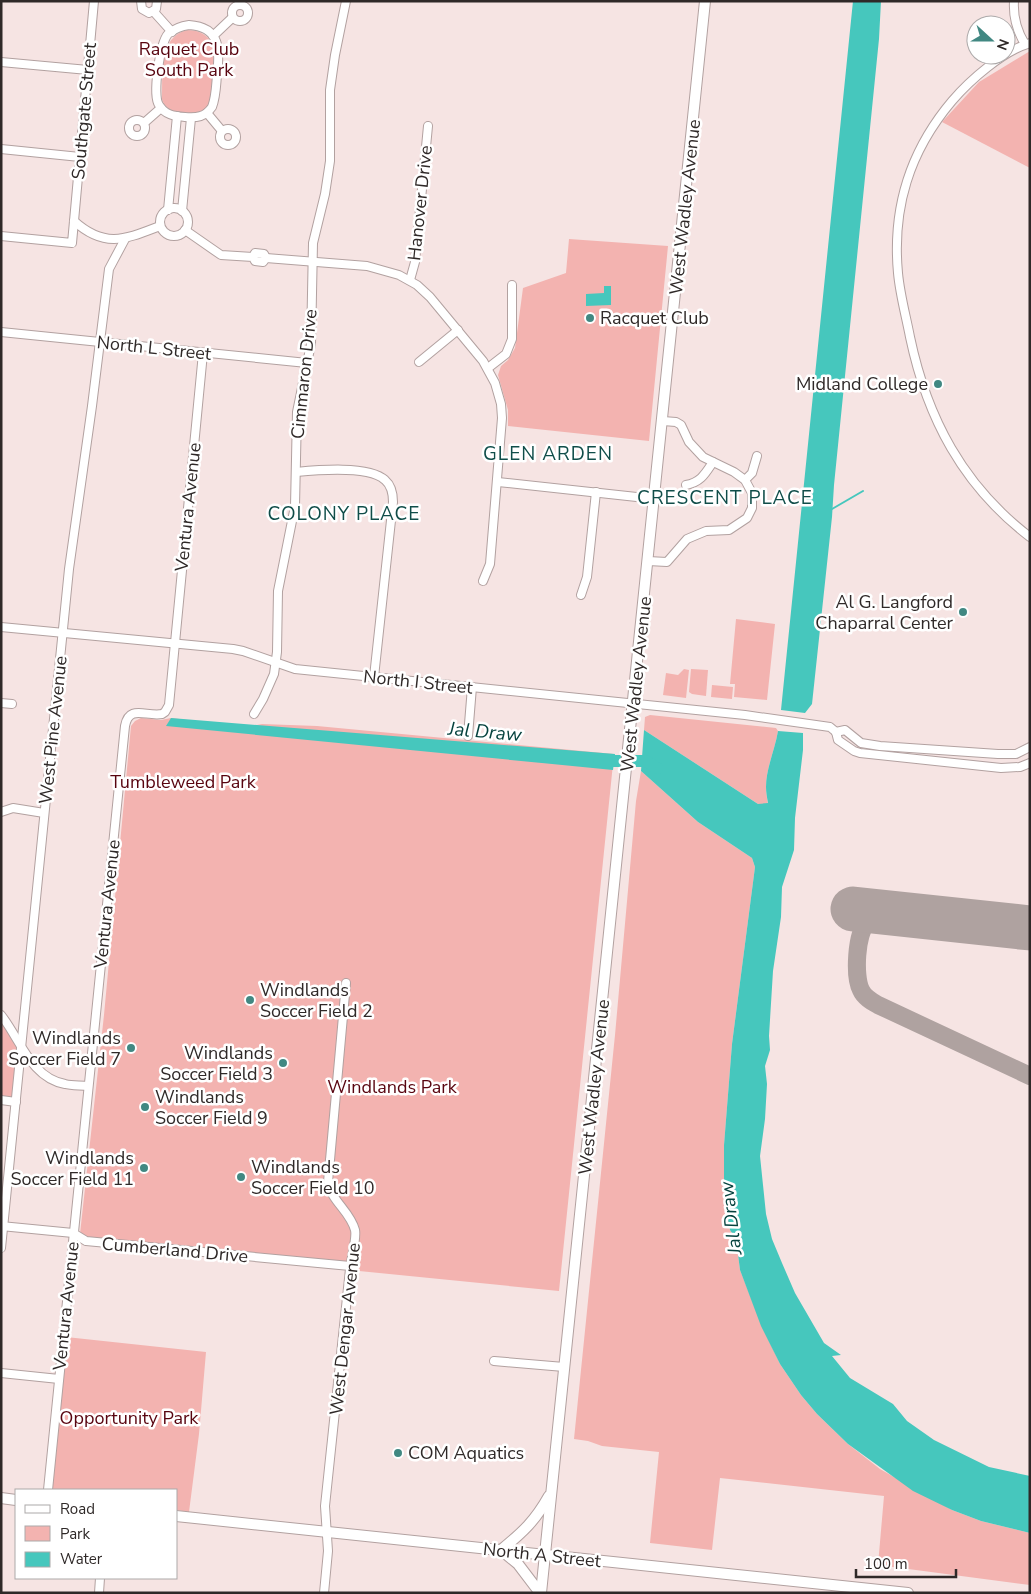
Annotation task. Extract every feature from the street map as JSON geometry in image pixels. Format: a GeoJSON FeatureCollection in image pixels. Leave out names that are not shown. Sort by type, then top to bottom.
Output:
{"type":"FeatureCollection","features":[{"type":"Feature","properties":{"kind":"main road","name":"West Wadley Avenue"},"geometry":{"type":"LineString","coordinates":[[541,1593],[705,1]]}},
{"type":"Feature","properties":{"kind":"main road"},"geometry":{"type":"LineString","coordinates":[[541,1593],[518,1564],[501,1550],[524,1531],[537,1516],[551,1492]]}},
{"type":"Feature","properties":{"kind":"main road"},"geometry":{"type":"LineString","coordinates":[[1,1498],[15,1500]]}},
{"type":"Feature","properties":{"kind":"main road","name":"North A Street"},"geometry":{"type":"LineString","coordinates":[[178,1516],[908,1593]]}},
{"type":"Feature","properties":{"kind":"street","name":"Southgate Street"},"geometry":{"type":"LineString","coordinates":[[1,236],[72,243],[94,1]]}},
{"type":"Feature","properties":{"kind":"street"},"geometry":{"type":"LineString","coordinates":[[141,1],[141,7],[144,11],[154,12]]}},
{"type":"Feature","properties":{"kind":"street"},"geometry":{"type":"LineString","coordinates":[[154,12],[157,7],[157,1]]}},
{"type":"Feature","properties":{"kind":"street","name":"Cimmaron Drive"},"geometry":{"type":"LineString","coordinates":[[254,714],[268,688],[276,663],[278,591],[293,518],[296,472],[295,428],[312,330],[313,243],[325,194],[330,161],[331,75],[346,1]]}},
{"type":"Feature","properties":{"kind":"street"},"geometry":{"type":"LineString","coordinates":[[1014,1],[1013,11],[1018,32],[1028,44],[985,69],[958,93],[933,124],[913,163],[907,181],[900,206],[896,242],[898,274],[913,353],[931,412],[951,450],[992,505],[1030,537]]}},
{"type":"Feature","properties":{"kind":"street"},"geometry":{"type":"LineString","coordinates":[[154,12],[172,32]]}},
{"type":"Feature","properties":{"kind":"street"},"geometry":{"type":"LineString","coordinates":[[212,36],[232,18]]}},
{"type":"Feature","properties":{"kind":"street"},"geometry":{"type":"LineString","coordinates":[[184,26],[203,28],[212,36],[218,44],[219,57],[212,107],[207,113],[199,117],[191,118],[170,115],[158,104],[156,95],[160,51],[164,41],[172,32],[184,26]]}},
{"type":"Feature","properties":{"kind":"street"},"geometry":{"type":"LineString","coordinates":[[1,62],[88,70]]}},
{"type":"Feature","properties":{"kind":"street"},"geometry":{"type":"LineString","coordinates":[[144,123],[162,108]]}},
{"type":"Feature","properties":{"kind":"street"},"geometry":{"type":"LineString","coordinates":[[207,113],[222,131]]}},
{"type":"Feature","properties":{"kind":"street"},"geometry":{"type":"LineString","coordinates":[[168,210],[176,116]]}},
{"type":"Feature","properties":{"kind":"street"},"geometry":{"type":"LineString","coordinates":[[182,211],[191,118]]}},
{"type":"Feature","properties":{"kind":"street","name":"Hanover Drive"},"geometry":{"type":"LineString","coordinates":[[410,280],[415,262],[428,126]]}},
{"type":"Feature","properties":{"kind":"street"},"geometry":{"type":"LineString","coordinates":[[1,149],[80,157]]}},
{"type":"Feature","properties":{"kind":"street"},"geometry":{"type":"LineString","coordinates":[[174,208],[182,211],[187,218],[187,226],[178,235],[170,236],[160,226],[162,215],[174,208]]}},
{"type":"Feature","properties":{"kind":"street"},"geometry":{"type":"LineString","coordinates":[[74,221],[91,235],[125,239],[160,226]]}},
{"type":"Feature","properties":{"kind":"street"},"geometry":{"type":"LineString","coordinates":[[185,230],[221,255],[253,257],[254,261],[263,262],[266,258],[373,267],[389,271],[410,280],[430,297],[488,368],[499,392],[502,411],[502,433],[498,482],[490,564],[483,581]]}},
{"type":"Feature","properties":{"kind":"street","name":"West Pine Avenue"},"geometry":{"type":"LineString","coordinates":[[1,1248],[69,569],[109,269],[125,239]]}},
{"type":"Feature","properties":{"kind":"street"},"geometry":{"type":"LineString","coordinates":[[488,368],[506,354],[512,339],[512,285]]}},
{"type":"Feature","properties":{"kind":"street"},"geometry":{"type":"LineString","coordinates":[[419,362],[458,330]]}},
{"type":"Feature","properties":{"kind":"street","name":"North L Street"},"geometry":{"type":"LineString","coordinates":[[1,332],[307,363]]}},
{"type":"Feature","properties":{"kind":"street","name":"Ventura Avenue"},"geometry":{"type":"LineString","coordinates":[[48,1489],[125,726],[128,717],[133,713],[158,714],[165,712],[167,709],[203,352]]}},
{"type":"Feature","properties":{"kind":"street"},"geometry":{"type":"LineString","coordinates":[[648,560],[667,562],[687,539],[706,531],[729,530],[746,518],[752,508],[752,493],[745,480],[734,472],[703,457],[689,442],[681,425],[676,422],[663,421]]}},
{"type":"Feature","properties":{"kind":"street"},"geometry":{"type":"LineString","coordinates":[[745,480],[752,473],[757,456]]}},
{"type":"Feature","properties":{"kind":"street"},"geometry":{"type":"LineString","coordinates":[[686,484],[695,483],[705,475],[712,462]]}},
{"type":"Feature","properties":{"kind":"street"},"geometry":{"type":"LineString","coordinates":[[296,472],[337,469],[366,473],[385,479],[391,489],[393,502],[374,677]]}},
{"type":"Feature","properties":{"kind":"street"},"geometry":{"type":"LineString","coordinates":[[498,482],[655,498]]}},
{"type":"Feature","properties":{"kind":"street"},"geometry":{"type":"LineString","coordinates":[[581,595],[587,577],[596,492]]}},
{"type":"Feature","properties":{"kind":"street","name":"North I Street"},"geometry":{"type":"LineString","coordinates":[[1,627],[243,651],[295,669],[745,715],[830,728],[836,732],[845,730],[861,743],[949,751]]}},
{"type":"Feature","properties":{"kind":"street"},"geometry":{"type":"LineString","coordinates":[[468,736],[472,687]]}},
{"type":"Feature","properties":{"kind":"street"},"geometry":{"type":"LineString","coordinates":[[1,703],[12,704]]}},
{"type":"Feature","properties":{"kind":"street"},"geometry":{"type":"LineString","coordinates":[[836,732],[838,740],[860,753],[1001,768],[1020,767],[1030,763]]}},
{"type":"Feature","properties":{"kind":"street"},"geometry":{"type":"LineString","coordinates":[[947,762],[949,751],[1016,754],[1030,747]]}},
{"type":"Feature","properties":{"kind":"street"},"geometry":{"type":"LineString","coordinates":[[1,812],[13,808],[44,813]]}},
{"type":"Feature","properties":{"kind":"street","name":"West Dengar Avenue"},"geometry":{"type":"LineString","coordinates":[[324,1593],[328,1551],[325,1506],[350,1266],[356,1231],[352,1221],[330,1192],[328,1182],[346,983]]}},
{"type":"Feature","properties":{"kind":"street"},"geometry":{"type":"LineString","coordinates":[[1,1015],[32,1063],[49,1078],[64,1084],[88,1086]]}},
{"type":"Feature","properties":{"kind":"street"},"geometry":{"type":"LineString","coordinates":[[1,1100],[16,1102]]}},
{"type":"Feature","properties":{"kind":"street","name":"Cumberland Drive"},"geometry":{"type":"LineString","coordinates":[[2,1226],[73,1233],[86,1241],[350,1266]]}},
{"type":"Feature","properties":{"kind":"street"},"geometry":{"type":"LineString","coordinates":[[494,1361],[564,1367]]}},
{"type":"Feature","properties":{"kind":"street"},"geometry":{"type":"LineString","coordinates":[[1,1373],[59,1379]]}},
{"type":"Feature","properties":{"kind":"street"},"geometry":{"type":"LineString","coordinates":[[99,1593],[100,1579]]}},
{"type":"Feature","properties":{"kind":"green space","name":"Raquet Club South Park"},"geometry":{"type":"Polygon","coordinates":[[[187,30],[203,34],[213,45],[213,81],[210,103],[205,110],[197,113],[173,111],[166,106],[162,99],[164,58],[167,49],[171,40],[187,30]]]}},
{"type":"Feature","properties":{"kind":"green space"},"geometry":{"type":"Polygon","coordinates":[[[1030,51],[1030,168],[942,122],[979,82],[1007,65],[1016,65],[1016,60],[1030,51]]]}},
{"type":"Feature","properties":{"kind":"green space","name":"Racquet Club"},"geometry":{"type":"Polygon","coordinates":[[[569,239],[668,246],[649,441],[508,426],[508,410],[498,375],[501,366],[508,360],[515,348],[523,288],[566,273],[569,239]]]}},
{"type":"Feature","properties":{"kind":"green space"},"geometry":{"type":"Polygon","coordinates":[[[736,619],[775,624],[767,700],[734,697],[735,684],[730,684],[736,619]]]}},
{"type":"Feature","properties":{"kind":"green space"},"geometry":{"type":"Polygon","coordinates":[[[684,669],[689,670],[686,698],[663,695],[666,673],[678,675],[684,669]]]}},
{"type":"Feature","properties":{"kind":"green space"},"geometry":{"type":"Polygon","coordinates":[[[691,669],[708,670],[706,696],[689,692],[691,669]]]}},
{"type":"Feature","properties":{"kind":"green space"},"geometry":{"type":"Polygon","coordinates":[[[712,685],[733,687],[732,699],[711,697],[712,685]]]}},
{"type":"Feature","properties":{"kind":"green space"},"geometry":{"type":"Polygon","coordinates":[[[650,715],[776,728],[778,731],[766,780],[768,804],[758,804],[644,730],[645,717],[650,715]]]}},
{"type":"Feature","properties":{"kind":"green space","name":"Windlands Park"},"geometry":{"type":"Polygon","coordinates":[[[141,718],[161,720],[171,718],[246,727],[262,724],[317,726],[614,754],[559,1291],[79,1243],[104,1015],[131,726],[141,718]]]}},
{"type":"Feature","properties":{"kind":"green space"},"geometry":{"type":"Polygon","coordinates":[[[641,771],[698,822],[752,858],[755,867],[732,1044],[724,1145],[724,1197],[730,1230],[736,1239],[740,1270],[762,1326],[780,1364],[801,1395],[817,1414],[848,1444],[880,1469],[952,1510],[981,1521],[1030,1533],[1030,1585],[878,1565],[884,1496],[720,1478],[712,1550],[650,1543],[659,1452],[602,1446],[574,1439],[615,1035],[636,801],[641,771]]]}},
{"type":"Feature","properties":{"kind":"green space"},"geometry":{"type":"Polygon","coordinates":[[[1,1020],[21,1046],[15,1102],[1,1100],[1,1020]]]}},
{"type":"Feature","properties":{"kind":"green space","name":"Opportunity Park"},"geometry":{"type":"Polygon","coordinates":[[[66,1337],[206,1352],[199,1434],[189,1512],[178,1510],[178,1489],[50,1489],[66,1337]]]}},
{"type":"Feature","properties":{"kind":"water"},"geometry":{"type":"Polygon","coordinates":[[[853,1],[881,1],[879,39],[812,704],[805,713],[781,710],[853,1]]]}},
{"type":"Feature","properties":{"kind":"water"},"geometry":{"type":"Polygon","coordinates":[[[604,286],[611,286],[611,305],[586,306],[586,294],[604,293],[604,286]]]}},
{"type":"Feature","properties":{"kind":"water"},"geometry":{"type":"Polygon","coordinates":[[[171,718],[615,754],[613,770],[166,726],[171,718]]]}},
{"type":"Feature","properties":{"kind":"water"},"geometry":{"type":"Polygon","coordinates":[[[644,730],[758,804],[768,803],[766,780],[778,731],[803,733],[794,850],[782,887],[781,917],[773,971],[769,1036],[770,1050],[765,1066],[767,1084],[760,1156],[766,1214],[772,1239],[795,1293],[824,1343],[841,1355],[832,1356],[850,1378],[893,1404],[907,1421],[934,1440],[989,1467],[1030,1476],[1030,1533],[981,1521],[952,1510],[913,1491],[848,1444],[817,1414],[801,1395],[780,1364],[761,1326],[740,1270],[736,1239],[730,1230],[724,1197],[724,1145],[732,1044],[755,867],[752,858],[698,822],[641,771],[644,730]]]}},
{"type":"Feature","properties":{"kind":"waterway"},"geometry":{"type":"LineString","coordinates":[[832,509],[863,491]]}},
{"type":"Feature","properties":{"kind":"waterway","name":"Jal Draw"},"geometry":{"type":"LineString","coordinates":[[599,761],[646,761],[657,768]]}},
{"type":"Feature","properties":{"kind":"taxiway"},"geometry":{"type":"LineString","coordinates":[[892,913],[879,916],[867,923],[860,936],[857,955],[857,975],[864,995],[878,1005],[1030,1076]]}},
{"type":"Feature","properties":{"kind":"runway"},"geometry":{"type":"LineString","coordinates":[[853,909],[1030,928]]}},
{"type":"Feature","properties":{"kind":"place","name":"Racquet Club"},"geometry":{"type":"Point","coordinates":[590,318]}},
{"type":"Feature","properties":{"kind":"place","name":"Midland College"},"geometry":{"type":"Point","coordinates":[938,384]}},
{"type":"Feature","properties":{"kind":"place","name":"Al G. Langford Chaparral Center"},"geometry":{"type":"Point","coordinates":[963,612]}},
{"type":"Feature","properties":{"kind":"place","name":"Windlands Soccer Field 2"},"geometry":{"type":"Point","coordinates":[250,1000]}},
{"type":"Feature","properties":{"kind":"place","name":"Windlands Soccer Field 7"},"geometry":{"type":"Point","coordinates":[131,1048]}},
{"type":"Feature","properties":{"kind":"place","name":"Windlands Soccer Field 3"},"geometry":{"type":"Point","coordinates":[283,1063]}},
{"type":"Feature","properties":{"kind":"place","name":"Windlands Soccer Field 9"},"geometry":{"type":"Point","coordinates":[145,1107]}},
{"type":"Feature","properties":{"kind":"place","name":"Windlands Soccer Field 11"},"geometry":{"type":"Point","coordinates":[144,1168]}},
{"type":"Feature","properties":{"kind":"place","name":"Windlands Soccer Field 10"},"geometry":{"type":"Point","coordinates":[241,1177]}},
{"type":"Feature","properties":{"kind":"place","name":"COM Aquatics"},"geometry":{"type":"Point","coordinates":[398,1453]}},
{"type":"Feature","properties":{"kind":"district","name":"GLEN ARDEN"},"geometry":{"type":"Point","coordinates":[548,454]}},
{"type":"Feature","properties":{"kind":"district","name":"CRESCENT PLACE"},"geometry":{"type":"Point","coordinates":[725,498]}},
{"type":"Feature","properties":{"kind":"district","name":"COLONY PLACE"},"geometry":{"type":"Point","coordinates":[344,514]}},
{"type":"Feature","properties":{"kind":"park label","name":"Tumbleweed Park"},"geometry":{"type":"Point","coordinates":[183,782]}}]}
